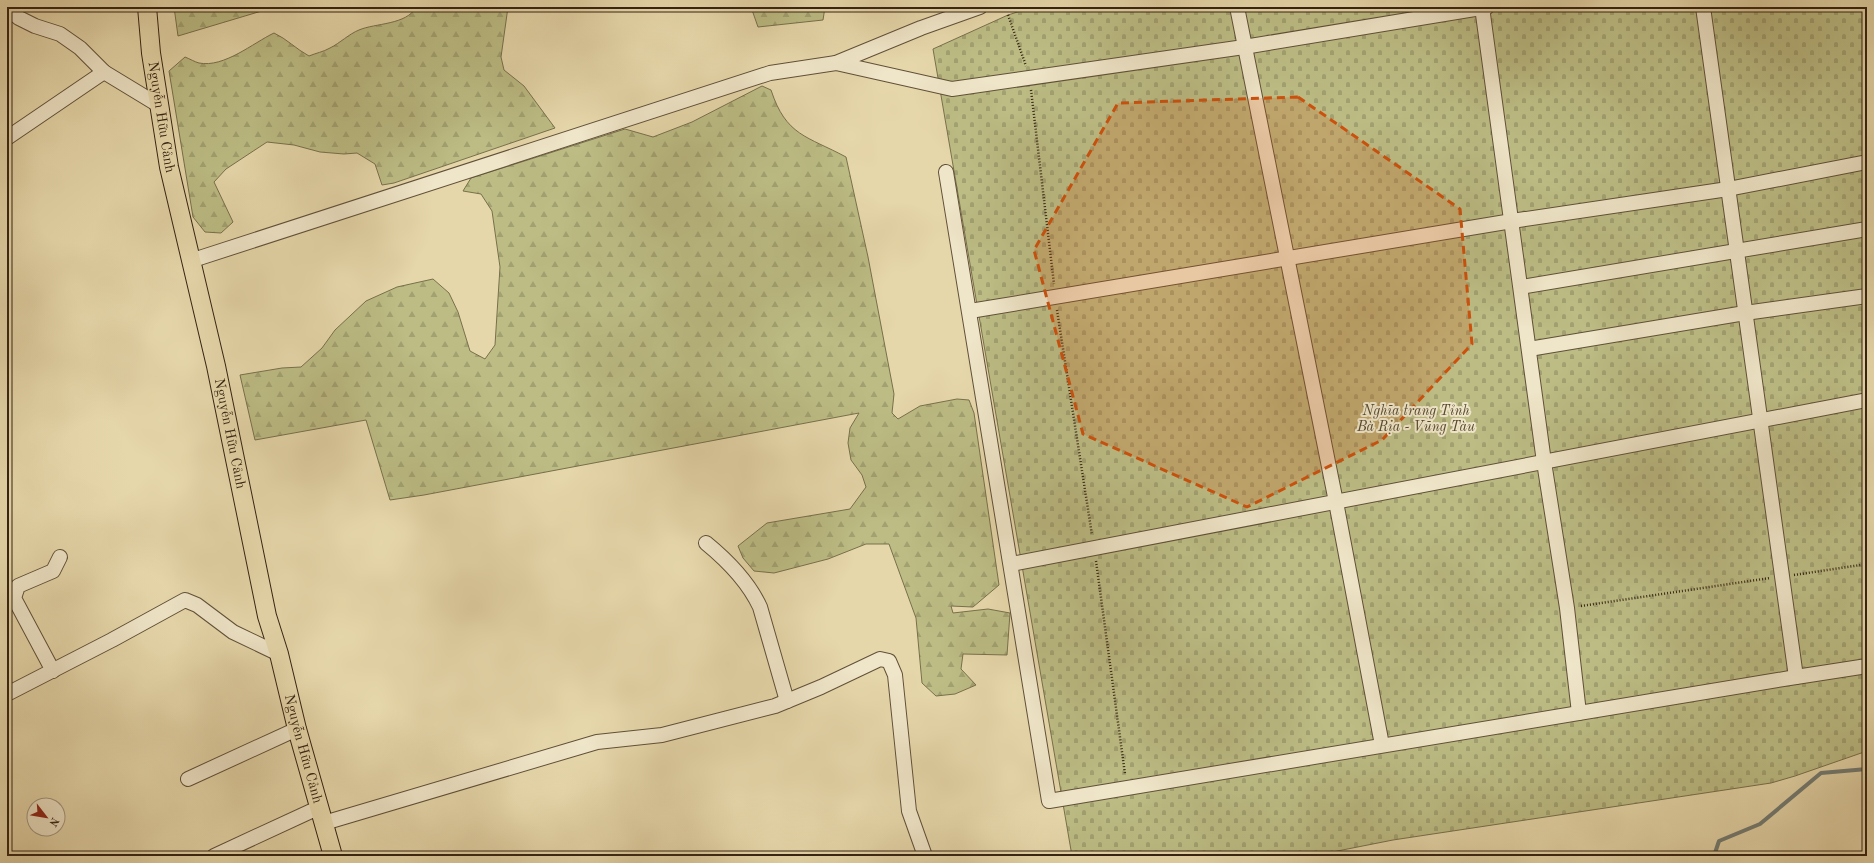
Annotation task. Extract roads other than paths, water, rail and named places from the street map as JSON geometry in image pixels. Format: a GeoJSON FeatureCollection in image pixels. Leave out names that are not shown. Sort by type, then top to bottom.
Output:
{"type":"FeatureCollection","features":[{"type":"Feature","properties":{"kind":"main road","name":"Nguyễn Hữu Cảnh"},"geometry":{"type":"LineString","coordinates":[[147,7],[151,54],[169,167],[216,366],[267,616],[279,654],[297,729],[333,856]]}},
{"type":"Feature","properties":{"kind":"street"},"geometry":{"type":"LineString","coordinates":[[190,261],[770,73],[836,63],[921,28],[980,7]]}},
{"type":"Feature","properties":{"kind":"street"},"geometry":{"type":"LineString","coordinates":[[1237,7],[1336,502],[1382,745]]}},
{"type":"Feature","properties":{"kind":"street"},"geometry":{"type":"LineString","coordinates":[[836,63],[952,89],[1244,47],[1484,7],[1544,462],[1567,608],[1579,713]]}},
{"type":"Feature","properties":{"kind":"street"},"geometry":{"type":"LineString","coordinates":[[1703,7],[1796,677]]}},
{"type":"Feature","properties":{"kind":"street"},"geometry":{"type":"LineString","coordinates":[[7,8],[19,18],[60,34],[80,48],[104,72],[160,106]]}},
{"type":"Feature","properties":{"kind":"street"},"geometry":{"type":"LineString","coordinates":[[7,138],[104,72]]}},
{"type":"Feature","properties":{"kind":"street"},"geometry":{"type":"LineString","coordinates":[[970,311],[1512,220],[1728,189],[1867,162]]}},
{"type":"Feature","properties":{"kind":"street"},"geometry":{"type":"LineString","coordinates":[[946,172],[970,311],[1049,801],[1867,666]]}},
{"type":"Feature","properties":{"kind":"street"},"geometry":{"type":"LineString","coordinates":[[1521,287],[1867,229]]}},
{"type":"Feature","properties":{"kind":"street"},"geometry":{"type":"LineString","coordinates":[[1529,349],[1745,313],[1867,296]]}},
{"type":"Feature","properties":{"kind":"street"},"geometry":{"type":"LineString","coordinates":[[1011,564],[1867,400]]}},
{"type":"Feature","properties":{"kind":"street"},"geometry":{"type":"LineString","coordinates":[[706,543],[728,561],[754,594],[760,607],[787,701]]}},
{"type":"Feature","properties":{"kind":"street"},"geometry":{"type":"LineString","coordinates":[[53,671],[14,598],[18,586],[52,571],[60,557]]}},
{"type":"Feature","properties":{"kind":"street"},"geometry":{"type":"LineString","coordinates":[[7,694],[112,640],[185,600],[197,605],[233,632],[279,654]]}},
{"type":"Feature","properties":{"kind":"street"},"geometry":{"type":"LineString","coordinates":[[214,856],[322,815],[597,742],[662,735],[775,706],[821,687],[880,659],[889,661],[896,675],[909,811],[925,856]]}},
{"type":"Feature","properties":{"kind":"street"},"geometry":{"type":"LineString","coordinates":[[188,779],[297,729]]}},
{"type":"Feature","properties":{"kind":"waterway"},"geometry":{"type":"LineString","coordinates":[[1714,856],[1719,841],[1760,824],[1821,773],[1867,769]]}},
{"type":"Feature","properties":{"kind":"park label","name":"Nghĩa trang Tỉnh Bà Rịa - Vũng Tàu"},"geometry":{"type":"Point","coordinates":[1416,420]}}]}
